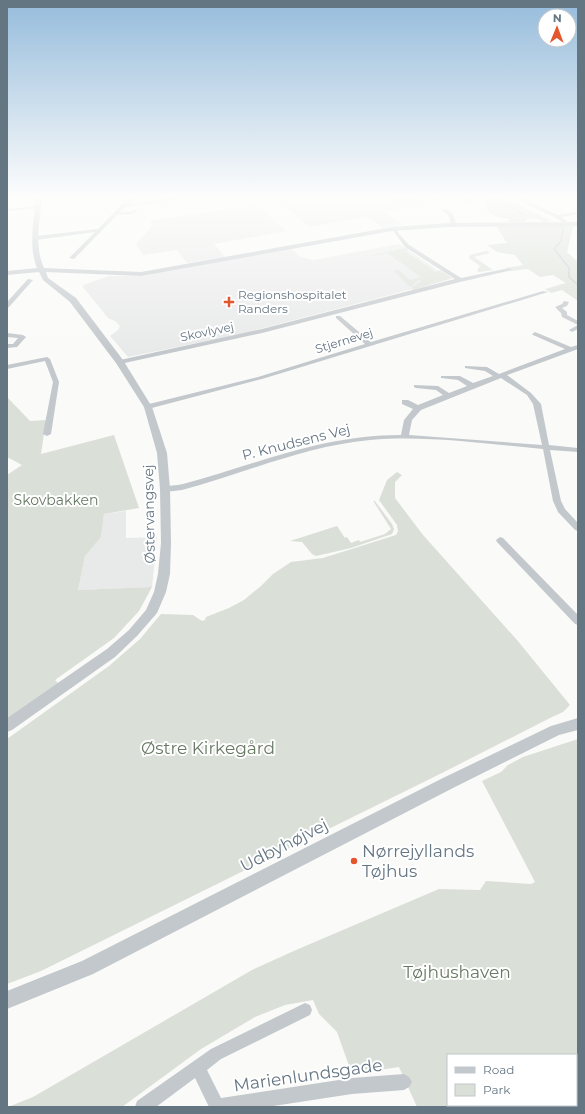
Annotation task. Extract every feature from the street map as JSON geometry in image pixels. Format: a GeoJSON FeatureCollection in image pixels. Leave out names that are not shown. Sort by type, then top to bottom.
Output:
{"type":"FeatureCollection","features":[{"type":"Feature","properties":{"kind":"street"},"geometry":{"type":"LineString","coordinates":[[35,248],[40,270]]}},
{"type":"Feature","properties":{"kind":"street"},"geometry":{"type":"LineString","coordinates":[[72,258],[81,248]]}},
{"type":"Feature","properties":{"kind":"street"},"geometry":{"type":"LineString","coordinates":[[7,273],[40,270],[141,274],[284,248]]}},
{"type":"Feature","properties":{"kind":"street"},"geometry":{"type":"LineString","coordinates":[[410,248],[460,280]]}},
{"type":"Feature","properties":{"kind":"street","name":"Østervangsvej"},"geometry":{"type":"LineString","coordinates":[[7,726],[111,653],[133,633],[151,613],[160,592],[164,574],[166,543],[166,490],[162,453],[148,407],[120,362],[73,300],[48,282],[40,270]]}},
{"type":"Feature","properties":{"kind":"street","name":"Skovlyvej"},"geometry":{"type":"LineString","coordinates":[[120,362],[262,331],[460,280],[509,270]]}},
{"type":"Feature","properties":{"kind":"street"},"geometry":{"type":"LineString","coordinates":[[8,303],[30,280]]}},
{"type":"Feature","properties":{"kind":"street","name":"Stjernevej"},"geometry":{"type":"LineString","coordinates":[[148,407],[260,378],[544,292]]}},
{"type":"Feature","properties":{"kind":"street"},"geometry":{"type":"LineString","coordinates":[[566,302],[565,305],[558,307],[564,312],[564,316],[578,323]]}},
{"type":"Feature","properties":{"kind":"street"},"geometry":{"type":"LineString","coordinates":[[338,317],[370,345]]}},
{"type":"Feature","properties":{"kind":"street"},"geometry":{"type":"LineString","coordinates":[[535,334],[570,350]]}},
{"type":"Feature","properties":{"kind":"street"},"geometry":{"type":"LineString","coordinates":[[7,335],[23,336],[15,346],[7,346]]}},
{"type":"Feature","properties":{"kind":"street"},"geometry":{"type":"LineString","coordinates":[[405,436],[406,423],[411,414],[418,408],[500,375],[578,347]]}},
{"type":"Feature","properties":{"kind":"street"},"geometry":{"type":"LineString","coordinates":[[7,367],[47,359],[56,382],[47,434]]}},
{"type":"Feature","properties":{"kind":"street"},"geometry":{"type":"LineString","coordinates":[[467,367],[487,369],[500,375],[534,399],[537,404],[556,501],[565,515],[578,528]]}},
{"type":"Feature","properties":{"kind":"street"},"geometry":{"type":"LineString","coordinates":[[443,377],[460,378],[472,386]]}},
{"type":"Feature","properties":{"kind":"street"},"geometry":{"type":"LineString","coordinates":[[416,386],[438,388],[448,396]]}},
{"type":"Feature","properties":{"kind":"street"},"geometry":{"type":"LineString","coordinates":[[405,402],[418,408]]}},
{"type":"Feature","properties":{"kind":"street","name":"P. Knudsens Vej"},"geometry":{"type":"LineString","coordinates":[[166,490],[182,487],[326,445],[361,439],[405,436],[578,450]]}},
{"type":"Feature","properties":{"kind":"street"},"geometry":{"type":"LineString","coordinates":[[500,540],[578,621]]}},
{"type":"Feature","properties":{"kind":"street","name":"Udbyhøjvej"},"geometry":{"type":"LineString","coordinates":[[7,1000],[87,968],[497,758],[556,730],[578,724]]}},
{"type":"Feature","properties":{"kind":"street"},"geometry":{"type":"LineString","coordinates":[[143,1107],[216,1054],[305,1010]]}},
{"type":"Feature","properties":{"kind":"street"},"geometry":{"type":"LineString","coordinates":[[198,1067],[217,1107]]}},
{"type":"Feature","properties":{"kind":"street","name":"Marienlundsgade"},"geometry":{"type":"LineString","coordinates":[[217,1107],[352,1086],[404,1082]]}},
{"type":"Feature","properties":{"kind":"shaded area"},"geometry":{"type":"Polygon","coordinates":[[[139,248],[217,248],[225,257],[187,263],[177,250],[143,255],[139,248]]]}},
{"type":"Feature","properties":{"kind":"shaded area","name":"Regionshospitalet Randers"},"geometry":{"type":"Polygon","coordinates":[[[378,248],[405,248],[451,279],[241,334],[128,357],[110,336],[118,330],[120,326],[115,321],[108,318],[83,287],[83,285],[109,276],[140,276],[291,249],[301,257],[314,260],[378,248]]]}},
{"type":"Feature","properties":{"kind":"shaded area"},"geometry":{"type":"Polygon","coordinates":[[[126,511],[126,538],[157,537],[152,587],[78,590],[85,556],[101,537],[104,514],[126,511]]]}},
{"type":"Feature","properties":{"kind":"green space"},"geometry":{"type":"Polygon","coordinates":[[[406,248],[408,249],[406,252],[436,272],[433,274],[440,270],[452,278],[413,290],[411,288],[424,279],[417,281],[410,287],[394,271],[398,270],[410,280],[421,277],[387,253],[360,258],[406,248]]]}},
{"type":"Feature","properties":{"kind":"green space"},"geometry":{"type":"Polygon","coordinates":[[[491,248],[568,248],[567,252],[578,262],[578,301],[562,290],[551,293],[545,289],[566,283],[553,275],[540,277],[528,269],[511,271],[506,268],[523,265],[515,255],[497,252],[491,248]]]}},
{"type":"Feature","properties":{"kind":"green space"},"geometry":{"type":"Polygon","coordinates":[[[487,251],[490,253],[474,257],[493,270],[479,272],[477,271],[480,266],[469,258],[470,255],[487,251]]]}},
{"type":"Feature","properties":{"kind":"green space","name":"Skovbakken"},"geometry":{"type":"Polygon","coordinates":[[[7,397],[30,421],[46,420],[41,454],[114,435],[139,508],[104,514],[101,537],[85,556],[78,590],[152,587],[139,611],[114,638],[55,680],[58,683],[7,718],[7,475],[22,465],[7,457],[7,397]]]}},
{"type":"Feature","properties":{"kind":"green space","name":"Østre Kirkegård"},"geometry":{"type":"Polygon","coordinates":[[[397,472],[402,475],[395,482],[395,498],[423,535],[517,640],[570,705],[563,712],[442,773],[41,971],[7,984],[7,739],[109,666],[140,639],[161,614],[193,615],[202,621],[205,620],[206,617],[244,600],[273,574],[291,562],[323,558],[396,535],[398,531],[397,525],[379,500],[387,480],[397,472]]]}},
{"type":"Feature","properties":{"kind":"green space"},"geometry":{"type":"Polygon","coordinates":[[[374,500],[392,524],[394,529],[392,534],[351,548],[316,556],[312,554],[302,542],[290,541],[337,526],[345,538],[347,537],[351,543],[359,540],[360,542],[385,534],[391,529],[374,500]]]}},
{"type":"Feature","properties":{"kind":"green space","name":"Tøjhushaven"},"geometry":{"type":"Polygon","coordinates":[[[578,739],[578,1107],[417,1107],[399,1067],[352,1074],[337,1032],[319,1014],[313,1000],[285,1005],[255,1017],[201,1049],[122,1107],[8,1107],[33,1097],[252,970],[296,950],[439,889],[480,890],[486,881],[531,884],[535,882],[482,781],[501,772],[508,765],[523,757],[578,739]]]}},
{"type":"Feature","properties":{"kind":"waterway"},"geometry":{"type":"LineString","coordinates":[[555,248],[554,249],[569,268],[569,277],[578,285]]}},
{"type":"Feature","properties":{"kind":"place","name":"Regionshospitalet Randers"},"geometry":{"type":"Point","coordinates":[229,302]}},
{"type":"Feature","properties":{"kind":"place","name":"Nørrejyllands Tøjhus"},"geometry":{"type":"Point","coordinates":[354,861]}}]}
